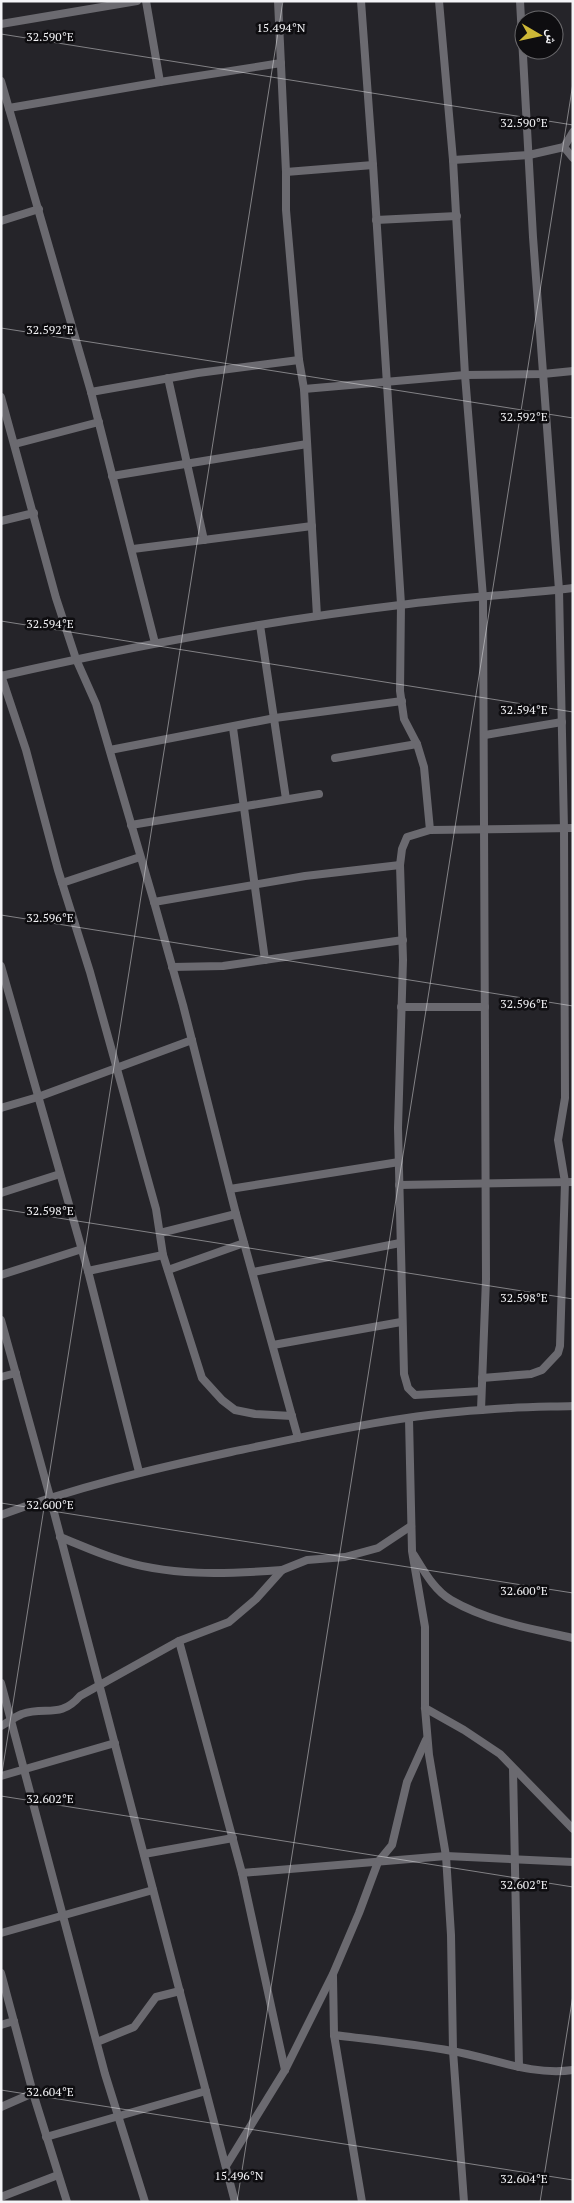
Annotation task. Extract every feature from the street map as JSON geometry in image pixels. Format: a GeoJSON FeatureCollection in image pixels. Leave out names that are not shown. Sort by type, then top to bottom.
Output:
{"type":"FeatureCollection","features":[{"type":"Feature","properties":{"kind":"street"},"geometry":{"type":"LineString","coordinates":[[1,24],[95,5],[137,1]]}},
{"type":"Feature","properties":{"kind":"street"},"geometry":{"type":"LineString","coordinates":[[146,1],[160,82]]}},
{"type":"Feature","properties":{"kind":"street"},"geometry":{"type":"LineString","coordinates":[[278,1],[286,210],[299,360],[304,389],[317,616]]}},
{"type":"Feature","properties":{"kind":"street"},"geometry":{"type":"LineString","coordinates":[[361,1],[374,165],[401,604],[399,665],[404,719],[417,744],[424,767],[430,830]]}},
{"type":"Feature","properties":{"kind":"street"},"geometry":{"type":"LineString","coordinates":[[439,1],[453,160],[465,375],[483,597],[486,1279],[481,1410]]}},
{"type":"Feature","properties":{"kind":"street"},"geometry":{"type":"LineString","coordinates":[[482,1378],[531,1374],[542,1370],[558,1353],[560,1346],[564,1242],[569,1182],[558,1140],[566,1098],[569,1005],[559,590],[543,374],[520,1]]}},
{"type":"Feature","properties":{"kind":"street"},"geometry":{"type":"LineString","coordinates":[[9,108],[281,63]]}},
{"type":"Feature","properties":{"kind":"street"},"geometry":{"type":"LineString","coordinates":[[1,82],[91,392],[133,549],[155,643]]}},
{"type":"Feature","properties":{"kind":"street"},"geometry":{"type":"LineString","coordinates":[[564,147],[566,140],[573,132]]}},
{"type":"Feature","properties":{"kind":"street"},"geometry":{"type":"LineString","coordinates":[[453,160],[529,155],[564,147]]}},
{"type":"Feature","properties":{"kind":"street"},"geometry":{"type":"LineString","coordinates":[[564,147],[573,158]]}},
{"type":"Feature","properties":{"kind":"street"},"geometry":{"type":"LineString","coordinates":[[286,172],[374,165]]}},
{"type":"Feature","properties":{"kind":"street"},"geometry":{"type":"LineString","coordinates":[[1,221],[39,209]]}},
{"type":"Feature","properties":{"kind":"street"},"geometry":{"type":"LineString","coordinates":[[376,220],[457,216]]}},
{"type":"Feature","properties":{"kind":"street"},"geometry":{"type":"LineString","coordinates":[[91,392],[168,378],[299,360]]}},
{"type":"Feature","properties":{"kind":"street"},"geometry":{"type":"LineString","coordinates":[[304,389],[465,375],[543,374],[573,371]]}},
{"type":"Feature","properties":{"kind":"street"},"geometry":{"type":"LineString","coordinates":[[168,378],[204,540]]}},
{"type":"Feature","properties":{"kind":"street"},"geometry":{"type":"LineString","coordinates":[[1,397],[56,598],[76,659],[96,704],[154,902],[192,1040],[236,1214],[298,1438]]}},
{"type":"Feature","properties":{"kind":"street"},"geometry":{"type":"LineString","coordinates":[[15,444],[99,422]]}},
{"type":"Feature","properties":{"kind":"street"},"geometry":{"type":"LineString","coordinates":[[112,476],[307,444]]}},
{"type":"Feature","properties":{"kind":"street"},"geometry":{"type":"LineString","coordinates":[[1,521],[34,513]]}},
{"type":"Feature","properties":{"kind":"street"},"geometry":{"type":"LineString","coordinates":[[133,549],[312,526]]}},
{"type":"Feature","properties":{"kind":"street"},"geometry":{"type":"LineString","coordinates":[[292,1416],[255,1414],[235,1410],[210,1389],[202,1378],[163,1255],[156,1209],[142,1154],[90,972],[62,883],[26,750],[1,675],[155,643],[317,616],[401,604],[573,588]]}},
{"type":"Feature","properties":{"kind":"street"},"geometry":{"type":"LineString","coordinates":[[260,625],[276,718],[286,799]]}},
{"type":"Feature","properties":{"kind":"street"},"geometry":{"type":"LineString","coordinates":[[110,750],[233,728],[276,718],[402,701]]}},
{"type":"Feature","properties":{"kind":"street"},"geometry":{"type":"LineString","coordinates":[[485,735],[562,722]]}},
{"type":"Feature","properties":{"kind":"street"},"geometry":{"type":"LineString","coordinates":[[233,728],[265,960]]}},
{"type":"Feature","properties":{"kind":"street"},"geometry":{"type":"LineString","coordinates":[[335,758],[417,744]]}},
{"type":"Feature","properties":{"kind":"street"},"geometry":{"type":"LineString","coordinates":[[131,825],[243,805],[319,794]]}},
{"type":"Feature","properties":{"kind":"street"},"geometry":{"type":"LineString","coordinates":[[481,1391],[418,1396],[412,1394],[408,1388],[404,1374],[401,1322],[399,1185],[403,940],[400,865],[402,849],[407,837],[430,830],[573,828]]}},
{"type":"Feature","properties":{"kind":"street"},"geometry":{"type":"LineString","coordinates":[[62,883],[140,857]]}},
{"type":"Feature","properties":{"kind":"street"},"geometry":{"type":"LineString","coordinates":[[154,902],[305,876],[400,865]]}},
{"type":"Feature","properties":{"kind":"street"},"geometry":{"type":"LineString","coordinates":[[172,967],[223,966],[403,940]]}},
{"type":"Feature","properties":{"kind":"street"},"geometry":{"type":"LineString","coordinates":[[1,966],[82,1249],[139,1472]]}},
{"type":"Feature","properties":{"kind":"street"},"geometry":{"type":"LineString","coordinates":[[401,1007],[485,1007]]}},
{"type":"Feature","properties":{"kind":"street"},"geometry":{"type":"LineString","coordinates":[[1,1108],[192,1040]]}},
{"type":"Feature","properties":{"kind":"street"},"geometry":{"type":"LineString","coordinates":[[230,1189],[399,1162]]}},
{"type":"Feature","properties":{"kind":"street"},"geometry":{"type":"LineString","coordinates":[[1,1192],[60,1174]]}},
{"type":"Feature","properties":{"kind":"street"},"geometry":{"type":"LineString","coordinates":[[399,1185],[485,1185],[569,1182]]}},
{"type":"Feature","properties":{"kind":"street"},"geometry":{"type":"LineString","coordinates":[[160,1234],[236,1214]]}},
{"type":"Feature","properties":{"kind":"street"},"geometry":{"type":"LineString","coordinates":[[564,1242],[573,1242]]}},
{"type":"Feature","properties":{"kind":"street"},"geometry":{"type":"LineString","coordinates":[[168,1270],[244,1243]]}},
{"type":"Feature","properties":{"kind":"street"},"geometry":{"type":"LineString","coordinates":[[253,1272],[400,1243]]}},
{"type":"Feature","properties":{"kind":"street"},"geometry":{"type":"LineString","coordinates":[[1,1275],[82,1249]]}},
{"type":"Feature","properties":{"kind":"street"},"geometry":{"type":"LineString","coordinates":[[88,1271],[163,1255]]}},
{"type":"Feature","properties":{"kind":"street"},"geometry":{"type":"LineString","coordinates":[[1,1320],[50,1496],[235,2202]]}},
{"type":"Feature","properties":{"kind":"street"},"geometry":{"type":"LineString","coordinates":[[273,1345],[401,1322]]}},
{"type":"Feature","properties":{"kind":"street"},"geometry":{"type":"LineString","coordinates":[[1,1378],[16,1373]]}},
{"type":"Feature","properties":{"kind":"street"},"geometry":{"type":"LineString","coordinates":[[1,1515],[50,1496],[139,1472],[298,1438],[409,1419],[481,1410],[573,1406]]}},
{"type":"Feature","properties":{"kind":"street"},"geometry":{"type":"LineString","coordinates":[[409,1419],[412,1551],[425,1627],[427,1738],[446,1856],[451,1935],[453,2051],[464,2202]]}},
{"type":"Feature","properties":{"kind":"street"},"geometry":{"type":"LineString","coordinates":[[60,1537],[115,1559],[156,1569],[205,1573],[282,1570],[307,1560],[344,1557],[378,1548],[411,1526]]}},
{"type":"Feature","properties":{"kind":"street"},"geometry":{"type":"LineString","coordinates":[[412,1551],[428,1578],[450,1599],[496,1619],[573,1638]]}},
{"type":"Feature","properties":{"kind":"street"},"geometry":{"type":"LineString","coordinates":[[1,1726],[22,1714],[50,1712],[71,1706],[80,1696],[179,1642],[229,1622],[256,1599],[282,1570]]}},
{"type":"Feature","properties":{"kind":"street"},"geometry":{"type":"LineString","coordinates":[[179,1642],[242,1873],[285,2070]]}},
{"type":"Feature","properties":{"kind":"street"},"geometry":{"type":"LineString","coordinates":[[1,1683],[96,2042],[145,2202]]}},
{"type":"Feature","properties":{"kind":"street"},"geometry":{"type":"LineString","coordinates":[[425,1708],[464,1730],[500,1754],[573,1829]]}},
{"type":"Feature","properties":{"kind":"street"},"geometry":{"type":"LineString","coordinates":[[226,2166],[285,2070],[333,1974],[378,1862],[392,1845],[407,1782],[427,1738]]}},
{"type":"Feature","properties":{"kind":"street"},"geometry":{"type":"LineString","coordinates":[[1,1776],[115,1743]]}},
{"type":"Feature","properties":{"kind":"street"},"geometry":{"type":"LineString","coordinates":[[514,1769],[519,2067]]}},
{"type":"Feature","properties":{"kind":"street"},"geometry":{"type":"LineString","coordinates":[[144,1854],[233,1838]]}},
{"type":"Feature","properties":{"kind":"street"},"geometry":{"type":"LineString","coordinates":[[242,1873],[446,1856],[573,1862]]}},
{"type":"Feature","properties":{"kind":"street"},"geometry":{"type":"LineString","coordinates":[[1,1933],[153,1890]]}},
{"type":"Feature","properties":{"kind":"street"},"geometry":{"type":"LineString","coordinates":[[1,1973],[33,2093],[67,2202]]}},
{"type":"Feature","properties":{"kind":"street"},"geometry":{"type":"LineString","coordinates":[[333,1974],[334,2035],[362,2202]]}},
{"type":"Feature","properties":{"kind":"street"},"geometry":{"type":"LineString","coordinates":[[96,2042],[134,2027],[156,1997],[180,1991]]}},
{"type":"Feature","properties":{"kind":"street"},"geometry":{"type":"LineString","coordinates":[[1,2025],[14,2021]]}},
{"type":"Feature","properties":{"kind":"street"},"geometry":{"type":"LineString","coordinates":[[334,2035],[453,2051],[519,2067],[560,2072],[573,2070]]}},
{"type":"Feature","properties":{"kind":"street"},"geometry":{"type":"LineString","coordinates":[[46,2137],[206,2091]]}},
{"type":"Feature","properties":{"kind":"street"},"geometry":{"type":"LineString","coordinates":[[1,2107],[33,2093]]}},
{"type":"Feature","properties":{"kind":"street"},"geometry":{"type":"LineString","coordinates":[[1,2197],[58,2175]]}}]}
